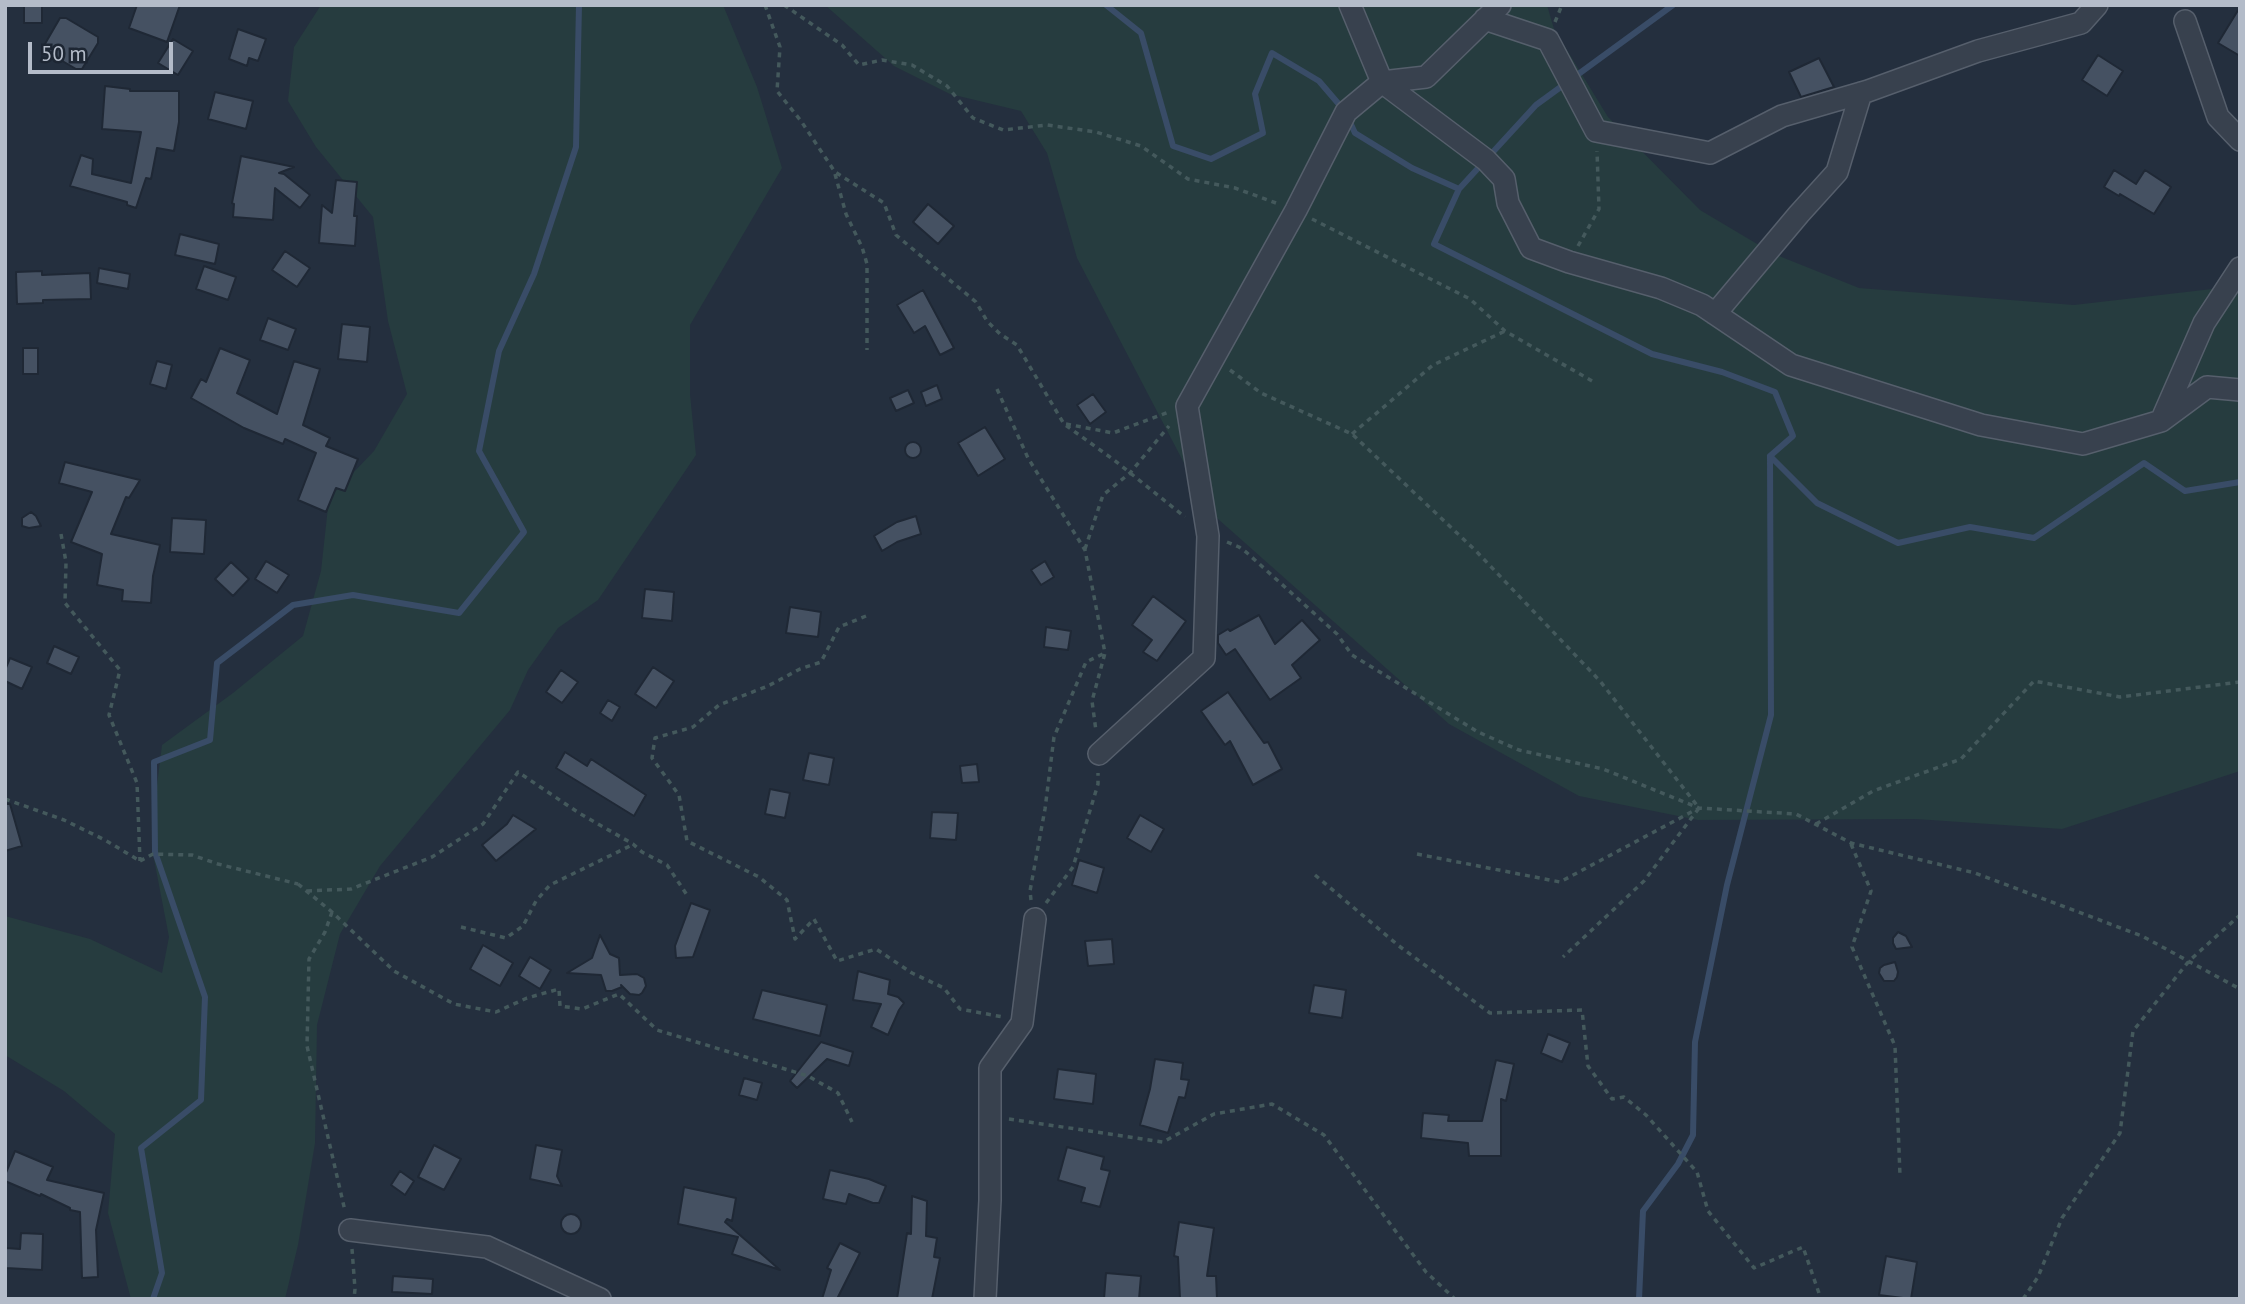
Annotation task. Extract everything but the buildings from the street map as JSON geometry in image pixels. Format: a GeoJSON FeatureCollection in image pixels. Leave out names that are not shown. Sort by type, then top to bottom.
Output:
{"type":"FeatureCollection","features":[{"type":"Feature","properties":{"kind":"street"},"geometry":{"type":"LineString","coordinates":[[1350,5],[1382,82],[1486,160],[1504,178],[1508,203],[1531,248],[1569,262],[1661,288],[1702,305],[1791,365],[1981,425],[2083,444],[2161,421],[2207,387],[2240,390]]}},
{"type":"Feature","properties":{"kind":"street"},"geometry":{"type":"LineString","coordinates":[[1099,754],[1205,658],[1208,536],[1186,406],[1296,210],[1346,112],[1382,82],[1426,77],[1492,12],[1548,40],[1596,131],[1710,153],[1782,116],[1861,93],[1978,51],[2081,23],[2096,5]]}},
{"type":"Feature","properties":{"kind":"street"},"geometry":{"type":"LineString","coordinates":[[2185,21],[2218,117],[2240,140]]}},
{"type":"Feature","properties":{"kind":"street"},"geometry":{"type":"LineString","coordinates":[[1715,314],[1837,172],[1861,93]]}},
{"type":"Feature","properties":{"kind":"street"},"geometry":{"type":"LineString","coordinates":[[2161,421],[2204,323],[2240,268]]}},
{"type":"Feature","properties":{"kind":"street"},"geometry":{"type":"LineString","coordinates":[[985,1299],[990,1068],[1022,1023],[1035,919]]}},
{"type":"Feature","properties":{"kind":"street"},"geometry":{"type":"LineString","coordinates":[[350,1230],[487,1247],[600,1299]]}},
{"type":"Feature","properties":{"kind":"path"},"geometry":{"type":"LineString","coordinates":[[765,5],[780,47],[777,91],[835,172],[846,214],[862,247],[867,264],[867,350]]}},
{"type":"Feature","properties":{"kind":"path"},"geometry":{"type":"LineString","coordinates":[[784,5],[842,45],[859,65],[882,60],[912,65],[947,86],[973,118],[1003,130],[1047,125],[1096,132],[1141,146],[1188,179],[1235,188],[1296,210],[1470,299],[1506,331],[1592,382]]}},
{"type":"Feature","properties":{"kind":"path"},"geometry":{"type":"LineString","coordinates":[[1569,262],[1599,209],[1596,131]]}},
{"type":"Feature","properties":{"kind":"path"},"geometry":{"type":"LineString","coordinates":[[835,172],[884,203],[896,235],[976,302],[987,321],[1017,345],[1064,424],[1208,536],[1246,552],[1337,634],[1352,655],[1478,732],[1519,750],[1603,769],[1699,808],[1796,814],[1850,843],[1975,873],[2142,936],[2240,989]]}},
{"type":"Feature","properties":{"kind":"path"},"geometry":{"type":"LineString","coordinates":[[1352,435],[1433,365],[1506,331]]}},
{"type":"Feature","properties":{"kind":"path"},"geometry":{"type":"LineString","coordinates":[[1215,357],[1261,393],[1352,435],[1476,551],[1600,681],[1699,808]]}},
{"type":"Feature","properties":{"kind":"path"},"geometry":{"type":"LineString","coordinates":[[997,389],[1028,458],[1085,550],[1105,653],[1092,701],[1099,754],[1098,784],[1073,867],[1035,919]]}},
{"type":"Feature","properties":{"kind":"path"},"geometry":{"type":"LineString","coordinates":[[1064,424],[1113,433],[1186,406]]}},
{"type":"Feature","properties":{"kind":"path"},"geometry":{"type":"LineString","coordinates":[[1085,550],[1102,495],[1130,473],[1186,406]]}},
{"type":"Feature","properties":{"kind":"path"},"geometry":{"type":"LineString","coordinates":[[61,534],[66,562],[65,603],[120,670],[109,715],[137,783],[139,860]]}},
{"type":"Feature","properties":{"kind":"path"},"geometry":{"type":"LineString","coordinates":[[866,615],[839,628],[821,662],[719,705],[693,727],[655,738],[652,758],[679,795],[687,841],[759,877],[787,900],[795,939],[814,919],[837,961],[876,948],[912,973],[944,988],[960,1009],[1022,1023]]}},
{"type":"Feature","properties":{"kind":"path"},"geometry":{"type":"LineString","coordinates":[[1035,919],[1030,891],[1045,809],[1054,737],[1086,662],[1105,653]]}},
{"type":"Feature","properties":{"kind":"path"},"geometry":{"type":"LineString","coordinates":[[1815,824],[1873,791],[1961,759],[2034,681],[2120,698],[2240,682]]}},
{"type":"Feature","properties":{"kind":"path"},"geometry":{"type":"LineString","coordinates":[[298,884],[306,891],[351,889],[432,857],[483,824],[518,772],[579,813],[667,865],[687,895]]}},
{"type":"Feature","properties":{"kind":"path"},"geometry":{"type":"LineString","coordinates":[[5,799],[64,820],[139,860]]}},
{"type":"Feature","properties":{"kind":"path"},"geometry":{"type":"LineString","coordinates":[[1417,854],[1560,882],[1699,808]]}},
{"type":"Feature","properties":{"kind":"path"},"geometry":{"type":"LineString","coordinates":[[1563,957],[1644,881],[1699,808]]}},
{"type":"Feature","properties":{"kind":"path"},"geometry":{"type":"LineString","coordinates":[[1850,843],[1871,891],[1852,947],[1895,1046],[1900,1176]]}},
{"type":"Feature","properties":{"kind":"path"},"geometry":{"type":"LineString","coordinates":[[461,927],[506,938],[523,926],[536,901],[550,885],[633,844]]}},
{"type":"Feature","properties":{"kind":"path"},"geometry":{"type":"LineString","coordinates":[[139,860],[153,854],[192,855],[298,884],[394,971],[454,1003],[496,1012],[527,998],[559,989],[560,1006],[582,1009],[619,994],[657,1030],[808,1076],[838,1093],[852,1122]]}},
{"type":"Feature","properties":{"kind":"path"},"geometry":{"type":"LineString","coordinates":[[1315,875],[1399,946],[1490,1013],[1582,1010],[1588,1066],[1612,1099],[1624,1097],[1646,1115],[1697,1172],[1708,1211],[1754,1268],[1803,1247],[1821,1299]]}},
{"type":"Feature","properties":{"kind":"path"},"geometry":{"type":"LineString","coordinates":[[332,912],[325,932],[309,959],[307,1046],[350,1230],[354,1299]]}},
{"type":"Feature","properties":{"kind":"path"},"geometry":{"type":"LineString","coordinates":[[2023,1299],[2038,1276],[2062,1219],[2120,1133],[2133,1031],[2189,961],[2240,915]]}},
{"type":"Feature","properties":{"kind":"path"},"geometry":{"type":"LineString","coordinates":[[991,1116],[1163,1142],[1214,1114],[1272,1104],[1324,1135],[1426,1272],[1455,1299]]}},
{"type":"Feature","properties":{"kind":"green space"},"geometry":{"type":"Polygon","coordinates":[[[321,5],[723,5],[757,87],[782,168],[690,325],[690,394],[696,455],[598,600],[558,628],[528,670],[510,710],[380,866],[340,934],[317,1025],[315,1143],[298,1245],[285,1299],[131,1299],[108,1213],[115,1134],[64,1091],[5,1055],[5,916],[90,939],[162,973],[169,937],[153,854],[153,817],[162,745],[233,693],[303,636],[321,571],[329,498],[374,451],[407,394],[388,321],[373,217],[316,147],[288,101],[294,47],[321,5]]]}},
{"type":"Feature","properties":{"kind":"green space"},"geometry":{"type":"Polygon","coordinates":[[[825,5],[1547,5],[1554,29],[1608,117],[1700,210],[1774,254],[1859,288],[2074,305],[2212,289],[2240,283],[2240,771],[2062,829],[1916,819],[1698,820],[1579,796],[1449,724],[1209,511],[1077,258],[1047,153],[1021,111],[950,94],[894,66],[825,5]]]}},
{"type":"Feature","properties":{"kind":"waterway"},"geometry":{"type":"LineString","coordinates":[[153,1299],[162,1273],[141,1148],[201,1100],[205,997],[155,852],[154,762],[210,740],[217,663],[293,605],[353,595],[459,613],[524,532],[479,451],[499,351],[534,274],[576,147],[579,5]]}},
{"type":"Feature","properties":{"kind":"waterway"},"geometry":{"type":"LineString","coordinates":[[1106,5],[1141,33],[1173,146],[1211,159],[1263,133],[1255,94],[1272,53],[1319,81],[1343,109]]}},
{"type":"Feature","properties":{"kind":"waterway"},"geometry":{"type":"LineString","coordinates":[[1459,189],[1536,105],[1673,5]]}},
{"type":"Feature","properties":{"kind":"waterway"},"geometry":{"type":"LineString","coordinates":[[1348,118],[1355,133],[1412,168],[1459,189],[1434,244],[1652,354],[1722,372],[1775,392],[1793,436],[1770,456],[1817,503],[1898,543],[1970,527],[2034,538],[2144,463],[2185,491],[2240,482]]}},
{"type":"Feature","properties":{"kind":"waterway"},"geometry":{"type":"LineString","coordinates":[[1639,1299],[1643,1211],[1678,1164],[1693,1135],[1695,1042],[1727,885],[1771,715],[1770,456]]}}]}
